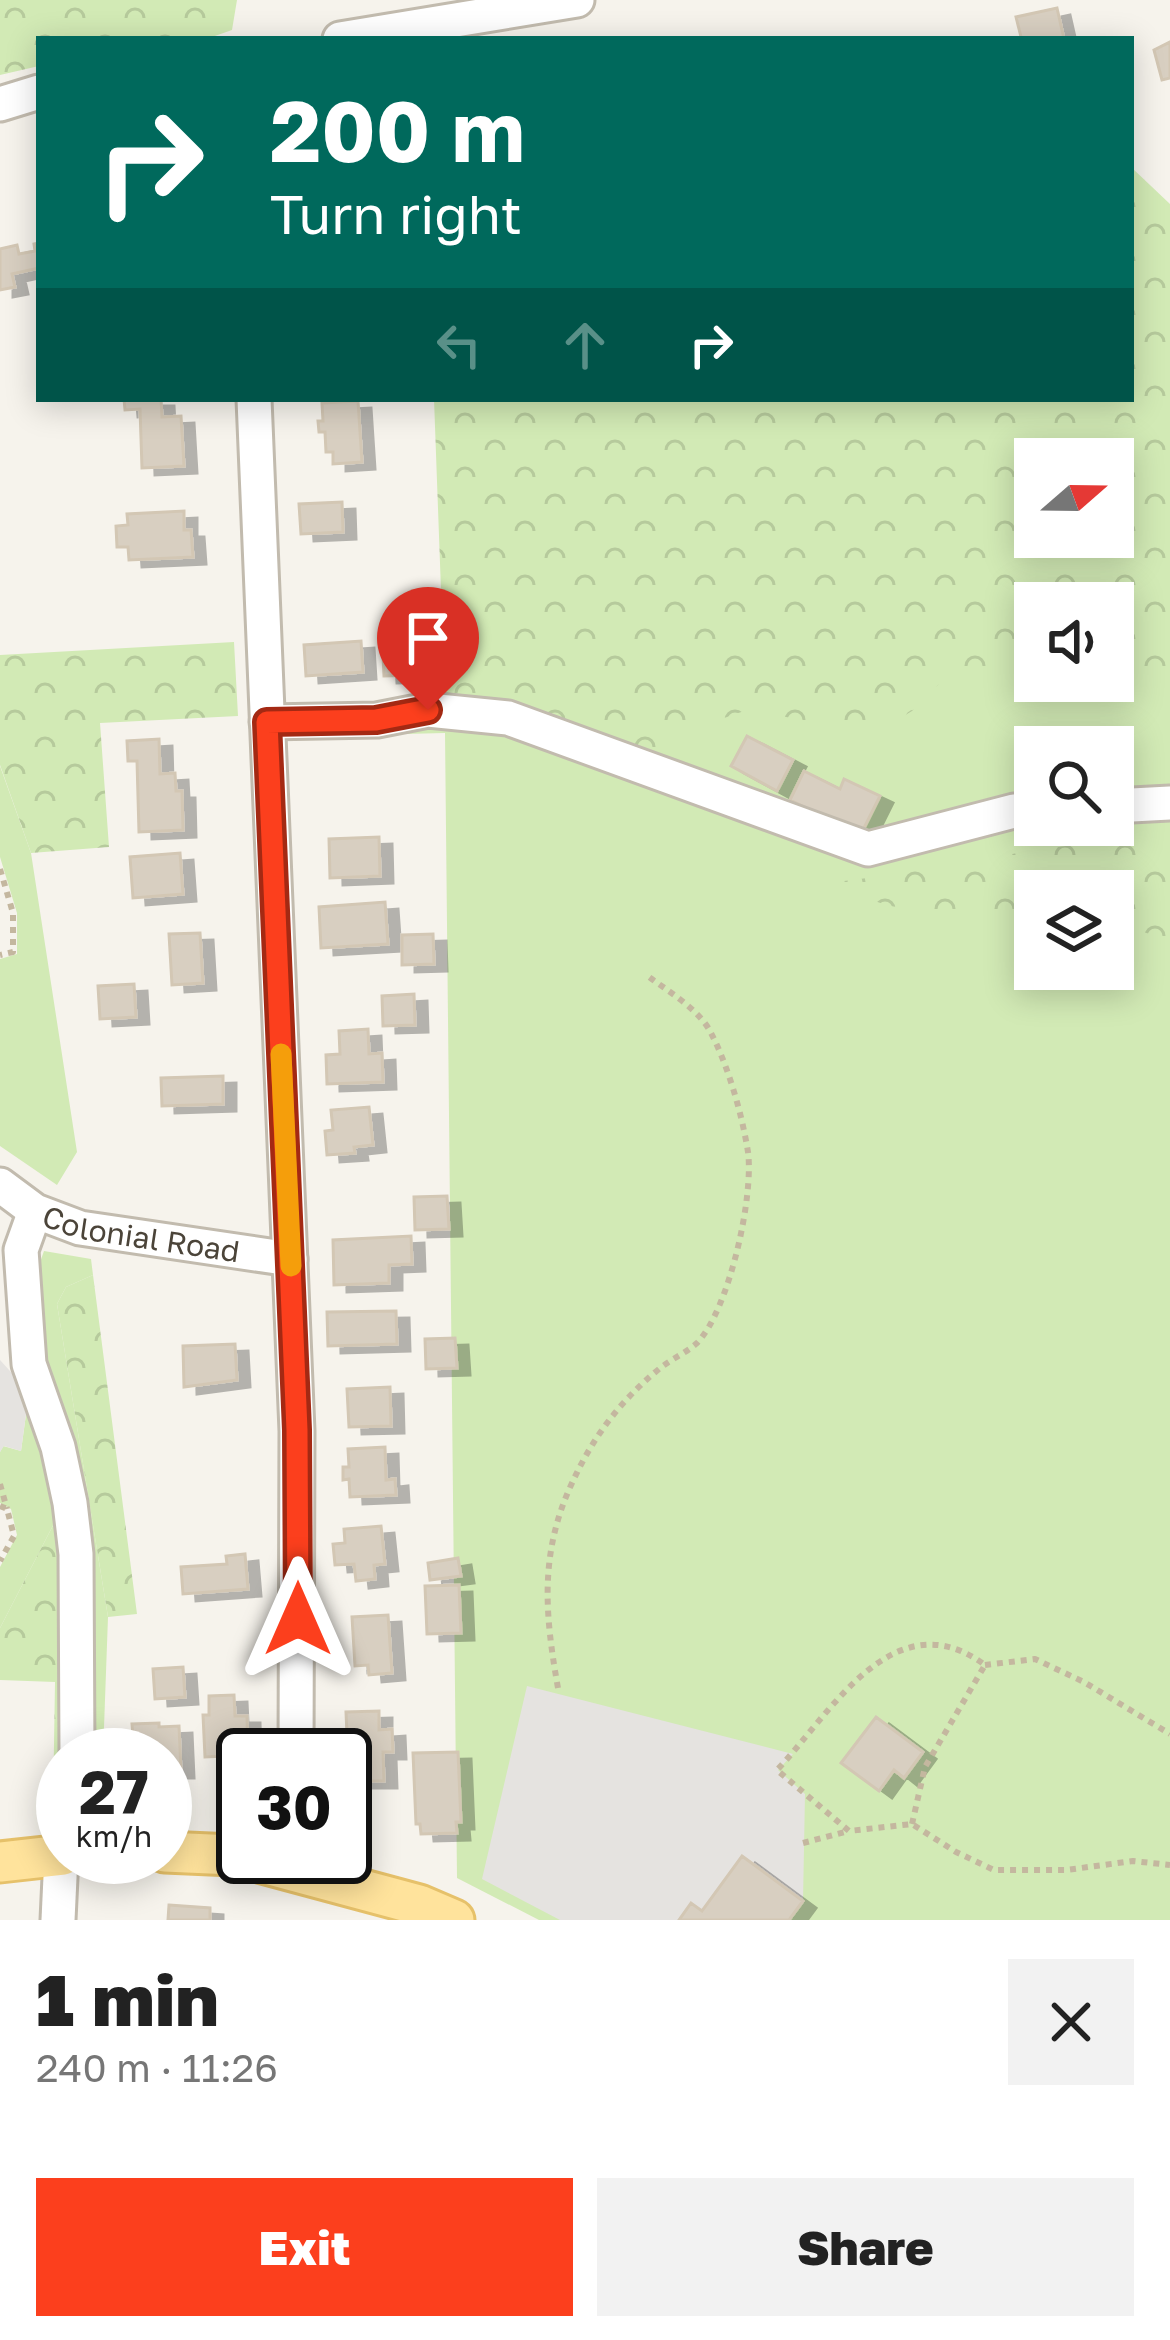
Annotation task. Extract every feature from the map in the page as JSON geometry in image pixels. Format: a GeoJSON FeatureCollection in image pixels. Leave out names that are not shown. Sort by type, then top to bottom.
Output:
{"type":"FeatureCollection","features":[{"type":"Feature","properties":{"kind":"main road"},"geometry":{"type":"LineString","coordinates":[[0,1862],[36,1859]]}},
{"type":"Feature","properties":{"kind":"main road"},"geometry":{"type":"LineString","coordinates":[[356,1884],[454,1920]]}},
{"type":"Feature","properties":{"kind":"street"},"geometry":{"type":"LineString","coordinates":[[358,36],[578,0]]}},
{"type":"Feature","properties":{"kind":"street"},"geometry":{"type":"LineString","coordinates":[[0,104],[36,93]]}},
{"type":"Feature","properties":{"kind":"street"},"geometry":{"type":"LineString","coordinates":[[254,402],[297,1454],[296,1728]]}},
{"type":"Feature","properties":{"kind":"street"},"geometry":{"type":"LineString","coordinates":[[267,722],[376,720],[428,710],[508,718],[868,849],[1014,811]]}},
{"type":"Feature","properties":{"kind":"street"},"geometry":{"type":"LineString","coordinates":[[1134,805],[1170,802]]}},
{"type":"Feature","properties":{"kind":"street","name":"Colonial Road"},"geometry":{"type":"LineString","coordinates":[[0,1185],[35,1211],[80,1228],[290,1259]]}},
{"type":"Feature","properties":{"kind":"street"},"geometry":{"type":"LineString","coordinates":[[35,1211],[21,1250],[29,1364],[58,1447],[70,1503],[76,1555],[77,1728]]}},
{"type":"Feature","properties":{"kind":"street"},"geometry":{"type":"LineString","coordinates":[[58,1920],[60,1884]]}},
{"type":"Feature","properties":{"kind":"path"},"geometry":{"type":"LineString","coordinates":[[0,869],[13,913],[14,952],[0,955]]}},
{"type":"Feature","properties":{"kind":"path"},"geometry":{"type":"LineString","coordinates":[[558,1688],[545,1618],[551,1546],[571,1486],[609,1415],[659,1369],[698,1342],[725,1296],[743,1226],[749,1155],[729,1080],[708,1027],[649,977]]}},
{"type":"Feature","properties":{"kind":"path"},"geometry":{"type":"LineString","coordinates":[[0,1484],[14,1536],[0,1561]]}},
{"type":"Feature","properties":{"kind":"path"},"geometry":{"type":"LineString","coordinates":[[849,1831],[777,1771],[875,1661],[903,1647],[938,1645],[967,1652],[985,1664],[1035,1659],[1084,1682],[1170,1734]]}},
{"type":"Feature","properties":{"kind":"path"},"geometry":{"type":"LineString","coordinates":[[912,1824],[925,1767],[985,1664]]}},
{"type":"Feature","properties":{"kind":"path"},"geometry":{"type":"LineString","coordinates":[[803,1843],[849,1831],[912,1824],[994,1870],[1066,1870],[1133,1861],[1170,1865]]}},
{"type":"Feature","properties":{"kind":"green space"},"geometry":{"type":"Polygon","coordinates":[[[0,0],[237,0],[232,30],[215,36],[36,36],[36,67],[0,75],[0,0]]]}},
{"type":"Feature","properties":{"kind":"green space"},"geometry":{"type":"Polygon","coordinates":[[[1134,170],[1170,204],[1170,716],[1153,694],[1134,683],[1134,582],[1014,582],[1014,677],[980,671],[948,675],[912,711],[889,725],[820,723],[747,710],[707,724],[669,766],[445,700],[434,402],[1134,402],[1134,170]]]}},
{"type":"Feature","properties":{"kind":"green space"},"geometry":{"type":"Polygon","coordinates":[[[1170,230],[1170,1920],[539,1920],[457,1878],[445,733],[283,737],[281,706],[444,700],[444,601],[898,402],[1134,402],[1170,230]]]}},
{"type":"Feature","properties":{"kind":"green space"},"geometry":{"type":"Polygon","coordinates":[[[234,642],[238,716],[100,723],[109,847],[31,853],[0,765],[0,655],[234,642]]]}},
{"type":"Feature","properties":{"kind":"green space"},"geometry":{"type":"Polygon","coordinates":[[[0,766],[31,853],[77,1152],[57,1185],[0,1146],[0,959],[17,954],[17,913],[0,857],[0,766]]]}},
{"type":"Feature","properties":{"kind":"green space"},"geometry":{"type":"Polygon","coordinates":[[[1170,839],[1170,940],[1134,929],[1134,870],[1014,870],[1014,930],[886,905],[824,883],[1068,846],[1134,846],[1134,840],[1170,839]]]}},
{"type":"Feature","properties":{"kind":"green space"},"geometry":{"type":"Polygon","coordinates":[[[44,1251],[91,1259],[93,1275],[66,1287],[57,1304],[108,1617],[104,1728],[84,1728],[37,1334],[38,1268],[44,1251]]]}},
{"type":"Feature","properties":{"kind":"green space"},"geometry":{"type":"Polygon","coordinates":[[[93,1275],[137,1614],[108,1617],[57,1304],[66,1287],[93,1275]]]}},
{"type":"Feature","properties":{"kind":"green space"},"geometry":{"type":"Polygon","coordinates":[[[27,1407],[63,1506],[0,1628],[0,1567],[17,1535],[11,1509],[0,1503],[0,1452],[3,1446],[21,1451],[27,1407]]]}},
{"type":"Feature","properties":{"kind":"green space"},"geometry":{"type":"Polygon","coordinates":[[[63,1506],[63,1728],[54,1728],[55,1682],[0,1680],[0,1628],[63,1506]]]}},
{"type":"Feature","properties":{"kind":"shaded area"},"geometry":{"type":"Polygon","coordinates":[[[0,1360],[29,1392],[21,1451],[4,1446],[0,1452],[0,1360]]]}},
{"type":"Feature","properties":{"kind":"shaded area"},"geometry":{"type":"Polygon","coordinates":[[[527,1686],[793,1754],[778,1770],[805,1794],[803,1901],[743,1856],[702,1911],[679,1920],[560,1920],[482,1879],[527,1686]]]}},
{"type":"Feature","properties":{"kind":"building"},"geometry":{"type":"Polygon","coordinates":[[[1057,8],[1063,36],[1021,36],[1016,17],[1057,8]]]}},
{"type":"Feature","properties":{"kind":"building"},"geometry":{"type":"Polygon","coordinates":[[[1170,42],[1170,78],[1162,80],[1154,50],[1170,42]]]}},
{"type":"Feature","properties":{"kind":"building"},"geometry":{"type":"Polygon","coordinates":[[[36,244],[36,269],[12,274],[15,287],[0,290],[0,249],[17,245],[19,254],[35,251],[36,244]]]}},
{"type":"Feature","properties":{"kind":"building"},"geometry":{"type":"Polygon","coordinates":[[[124,402],[161,402],[162,417],[181,416],[184,466],[142,468],[140,409],[125,410],[124,402]]]}},
{"type":"Feature","properties":{"kind":"building"},"geometry":{"type":"Polygon","coordinates":[[[358,402],[362,462],[333,464],[333,452],[326,452],[325,432],[319,432],[322,403],[358,402]]]}},
{"type":"Feature","properties":{"kind":"building"},"geometry":{"type":"Polygon","coordinates":[[[342,502],[343,532],[301,534],[299,504],[342,502]]]}},
{"type":"Feature","properties":{"kind":"building"},"geometry":{"type":"Polygon","coordinates":[[[184,511],[184,530],[191,530],[193,557],[129,560],[128,547],[117,547],[116,526],[128,525],[127,514],[184,511]]]}},
{"type":"Feature","properties":{"kind":"building"},"geometry":{"type":"Polygon","coordinates":[[[423,635],[423,675],[384,676],[382,636],[423,635]]]}},
{"type":"Feature","properties":{"kind":"building"},"geometry":{"type":"Polygon","coordinates":[[[361,641],[363,672],[306,676],[304,645],[361,641]]]}},
{"type":"Feature","properties":{"kind":"building"},"geometry":{"type":"Polygon","coordinates":[[[747,736],[793,760],[777,791],[731,766],[747,736]]]}},
{"type":"Feature","properties":{"kind":"building"},"geometry":{"type":"Polygon","coordinates":[[[159,739],[160,774],[175,773],[176,791],[182,791],[183,830],[139,832],[137,761],[128,761],[127,741],[159,739]]]}},
{"type":"Feature","properties":{"kind":"building"},"geometry":{"type":"Polygon","coordinates":[[[804,771],[840,789],[844,779],[880,796],[861,834],[790,800],[804,771]]]}},
{"type":"Feature","properties":{"kind":"building"},"geometry":{"type":"Polygon","coordinates":[[[379,837],[380,876],[330,878],[329,839],[379,837]]]}},
{"type":"Feature","properties":{"kind":"building"},"geometry":{"type":"Polygon","coordinates":[[[180,853],[183,894],[133,898],[130,857],[180,853]]]}},
{"type":"Feature","properties":{"kind":"building"},"geometry":{"type":"Polygon","coordinates":[[[385,902],[388,944],[321,948],[319,907],[385,902]]]}},
{"type":"Feature","properties":{"kind":"building"},"geometry":{"type":"Polygon","coordinates":[[[200,933],[203,983],[172,985],[169,934],[200,933]]]}},
{"type":"Feature","properties":{"kind":"building"},"geometry":{"type":"Polygon","coordinates":[[[433,934],[434,964],[402,965],[402,935],[433,934]]]}},
{"type":"Feature","properties":{"kind":"building"},"geometry":{"type":"Polygon","coordinates":[[[134,984],[136,1017],[100,1019],[98,986],[134,984]]]}},
{"type":"Feature","properties":{"kind":"building"},"geometry":{"type":"Polygon","coordinates":[[[414,994],[415,1025],[383,1026],[382,996],[414,994]]]}},
{"type":"Feature","properties":{"kind":"building"},"geometry":{"type":"Polygon","coordinates":[[[368,1029],[369,1054],[382,1053],[383,1082],[327,1084],[326,1055],[340,1054],[339,1031],[368,1029]]]}},
{"type":"Feature","properties":{"kind":"building"},"geometry":{"type":"Polygon","coordinates":[[[223,1076],[223,1104],[162,1106],[161,1078],[223,1076]]]}},
{"type":"Feature","properties":{"kind":"building"},"geometry":{"type":"Polygon","coordinates":[[[369,1107],[373,1145],[354,1147],[355,1153],[327,1155],[325,1131],[333,1130],[331,1110],[369,1107]]]}},
{"type":"Feature","properties":{"kind":"building"},"geometry":{"type":"Polygon","coordinates":[[[447,1196],[449,1229],[415,1230],[414,1197],[447,1196]]]}},
{"type":"Feature","properties":{"kind":"building"},"geometry":{"type":"Polygon","coordinates":[[[411,1236],[412,1264],[389,1265],[389,1283],[334,1285],[333,1240],[411,1236]]]}},
{"type":"Feature","properties":{"kind":"building"},"geometry":{"type":"Polygon","coordinates":[[[396,1311],[397,1344],[328,1346],[327,1312],[396,1311]]]}},
{"type":"Feature","properties":{"kind":"building"},"geometry":{"type":"Polygon","coordinates":[[[455,1338],[457,1368],[426,1369],[425,1339],[455,1338]]]}},
{"type":"Feature","properties":{"kind":"building"},"geometry":{"type":"Polygon","coordinates":[[[235,1344],[237,1380],[184,1387],[183,1346],[235,1344]]]}},
{"type":"Feature","properties":{"kind":"building"},"geometry":{"type":"Polygon","coordinates":[[[390,1387],[391,1426],[349,1427],[347,1389],[390,1387]]]}},
{"type":"Feature","properties":{"kind":"building"},"geometry":{"type":"Polygon","coordinates":[[[385,1447],[386,1480],[395,1479],[396,1495],[350,1497],[349,1479],[343,1480],[343,1467],[349,1467],[348,1449],[385,1447]]]}},
{"type":"Feature","properties":{"kind":"building"},"geometry":{"type":"Polygon","coordinates":[[[381,1526],[385,1564],[374,1565],[375,1579],[356,1581],[354,1564],[335,1565],[333,1544],[345,1543],[344,1529],[381,1526]]]}},
{"type":"Feature","properties":{"kind":"building"},"geometry":{"type":"Polygon","coordinates":[[[245,1554],[248,1589],[183,1594],[181,1567],[227,1564],[226,1556],[245,1554]]]}},
{"type":"Feature","properties":{"kind":"building"},"geometry":{"type":"Polygon","coordinates":[[[458,1558],[461,1576],[430,1580],[428,1563],[458,1558]]]}},
{"type":"Feature","properties":{"kind":"building"},"geometry":{"type":"Polygon","coordinates":[[[459,1585],[461,1633],[427,1634],[425,1586],[459,1585]]]}},
{"type":"Feature","properties":{"kind":"building"},"geometry":{"type":"Polygon","coordinates":[[[388,1615],[392,1673],[369,1675],[368,1665],[355,1666],[352,1617],[388,1615]]]}},
{"type":"Feature","properties":{"kind":"building"},"geometry":{"type":"Polygon","coordinates":[[[183,1667],[185,1697],[155,1699],[153,1669],[183,1667]]]}},
{"type":"Feature","properties":{"kind":"building"},"geometry":{"type":"Polygon","coordinates":[[[234,1695],[235,1716],[247,1716],[247,1728],[216,1728],[216,1756],[205,1757],[203,1715],[209,1715],[209,1696],[234,1695]]]}},
{"type":"Feature","properties":{"kind":"building"},"geometry":{"type":"Polygon","coordinates":[[[379,1711],[379,1730],[392,1729],[393,1752],[383,1752],[384,1781],[372,1781],[372,1728],[347,1728],[346,1712],[379,1711]]]}},
{"type":"Feature","properties":{"kind":"building"},"geometry":{"type":"Polygon","coordinates":[[[876,1717],[923,1752],[904,1778],[894,1770],[879,1791],[841,1763],[876,1717]]]}},
{"type":"Feature","properties":{"kind":"building"},"geometry":{"type":"Polygon","coordinates":[[[159,1723],[159,1727],[179,1728],[132,1728],[132,1724],[159,1723]]]}},
{"type":"Feature","properties":{"kind":"building"},"geometry":{"type":"Polygon","coordinates":[[[458,1752],[461,1822],[456,1822],[457,1833],[421,1834],[416,1824],[413,1753],[458,1752]]]}},
{"type":"Feature","properties":{"kind":"building"},"geometry":{"type":"Polygon","coordinates":[[[742,1856],[803,1901],[789,1920],[679,1920],[691,1903],[702,1911],[742,1856]]]}},
{"type":"Feature","properties":{"kind":"building"},"geometry":{"type":"Polygon","coordinates":[[[169,1905],[210,1908],[210,1920],[168,1920],[169,1905]]]}},
{"type":"Feature","properties":{"kind":"slow traffic"},"geometry":{"type":"LineString","coordinates":[[281,1054],[291,1266]]}},
{"type":"Feature","properties":{"kind":"route"},"geometry":{"type":"LineString","coordinates":[[298,1619],[297,1430],[267,722],[376,720],[428,710]]}}]}
